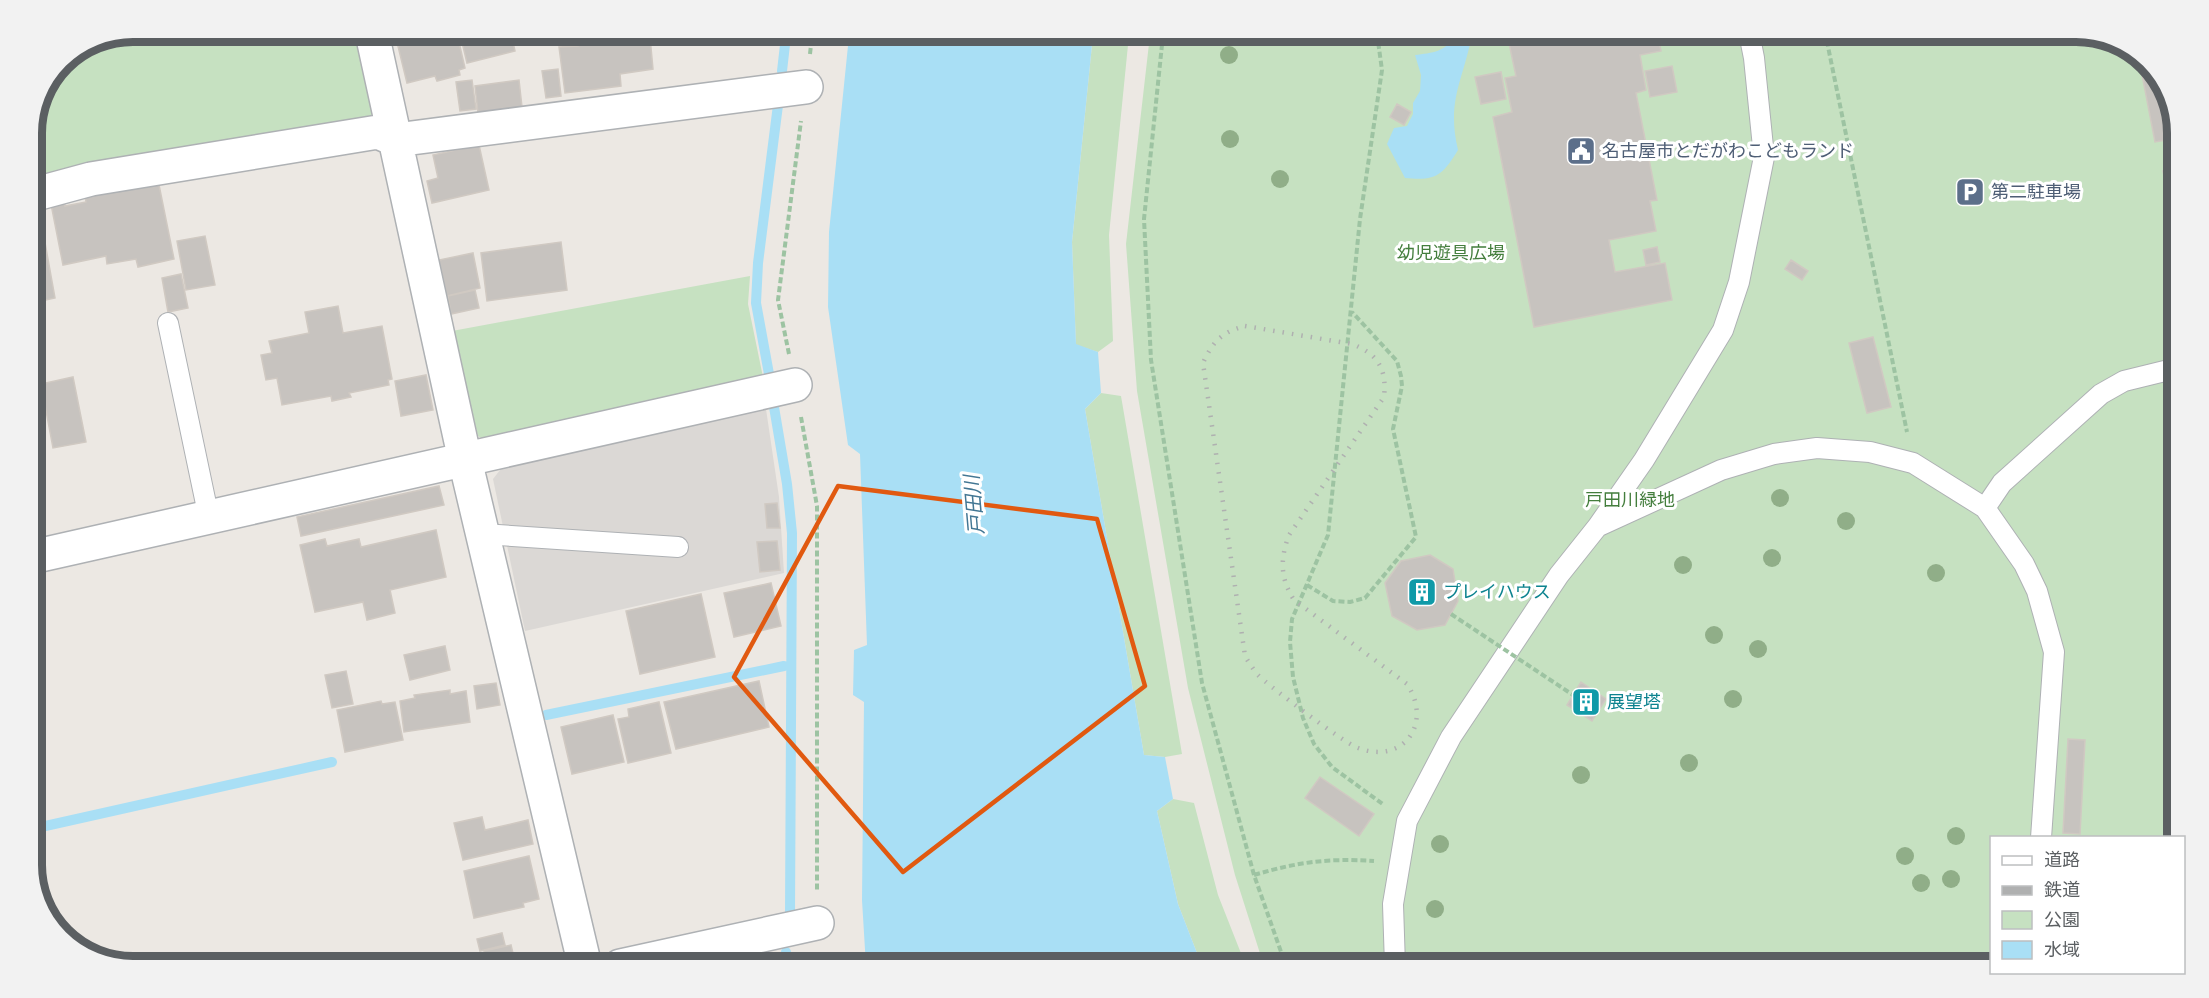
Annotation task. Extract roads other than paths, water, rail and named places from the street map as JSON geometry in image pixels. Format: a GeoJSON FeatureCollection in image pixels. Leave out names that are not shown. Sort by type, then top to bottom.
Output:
{"type":"FeatureCollection","features":[{"type":"Feature","properties":{"kind":"street"},"geometry":{"type":"LineString","coordinates":[[374,42],[465,460],[583,956]]}},
{"type":"Feature","properties":{"kind":"street"},"geometry":{"type":"LineString","coordinates":[[42,192],[91,179],[378,132],[396,140],[806,87]]}},
{"type":"Feature","properties":{"kind":"street"},"geometry":{"type":"LineString","coordinates":[[42,555],[795,385]]}},
{"type":"Feature","properties":{"kind":"street"},"geometry":{"type":"LineString","coordinates":[[666,956],[817,923]]}},
{"type":"Feature","properties":{"kind":"lane"},"geometry":{"type":"LineString","coordinates":[[1395,956],[1393,904],[1407,821],[1451,736],[1559,574],[1598,526],[1644,460],[1723,330],[1739,282],[1764,157],[1751,42]]}},
{"type":"Feature","properties":{"kind":"lane"},"geometry":{"type":"LineString","coordinates":[[168,323],[209,518]]}},
{"type":"Feature","properties":{"kind":"lane"},"geometry":{"type":"LineString","coordinates":[[1985,508],[2002,483],[2101,394],[2124,381],[2167,370]]}},
{"type":"Feature","properties":{"kind":"lane"},"geometry":{"type":"LineString","coordinates":[[1598,526],[1721,470],[1774,454],[1828,449],[1870,452],[1913,463],[1985,508],[2024,564],[2037,591],[2054,652],[2041,836]]}},
{"type":"Feature","properties":{"kind":"lane"},"geometry":{"type":"LineString","coordinates":[[483,534],[678,547]]}},
{"type":"Feature","properties":{"kind":"water","name":"戸田川"},"geometry":{"type":"Polygon","coordinates":[[[848,42],[1092,42],[1072,242],[1076,344],[1098,352],[1101,393],[1085,409],[1144,755],[1165,757],[1173,799],[1157,811],[1178,904],[1198,956],[865,956],[862,900],[864,702],[853,695],[854,650],[867,645],[860,454],[848,445],[828,307],[829,232],[848,42]]]}},
{"type":"Feature","properties":{"kind":"water"},"geometry":{"type":"Polygon","coordinates":[[[1450,42],[1470,42],[1455,103],[1455,133],[1458,150],[1447,166],[1437,175],[1424,179],[1405,178],[1387,144],[1394,128],[1407,126],[1413,114],[1413,103],[1420,91],[1421,75],[1415,55],[1433,52],[1450,42]]]}},
{"type":"Feature","properties":{"kind":"waterway"},"geometry":{"type":"LineString","coordinates":[[782,71],[785,42]]}},
{"type":"Feature","properties":{"kind":"waterway"},"geometry":{"type":"LineString","coordinates":[[769,374],[756,303],[758,263],[778,105]]}},
{"type":"Feature","properties":{"kind":"waterway"},"geometry":{"type":"LineString","coordinates":[[774,407],[787,484],[792,533],[790,915]]}},
{"type":"Feature","properties":{"kind":"waterway"},"geometry":{"type":"LineString","coordinates":[[546,715],[784,666]]}},
{"type":"Feature","properties":{"kind":"waterway"},"geometry":{"type":"LineString","coordinates":[[42,827],[332,762]]}},
{"type":"Feature","properties":{"kind":"waterway"},"geometry":{"type":"LineString","coordinates":[[786,952],[786,956]]}},
{"type":"Feature","properties":{"kind":"railway"},"geometry":{"type":"LineString","coordinates":[[1245,326],[1352,344],[1374,358],[1382,371],[1384,397],[1289,535],[1284,552],[1283,568],[1286,584],[1294,600],[1407,684],[1417,713],[1415,726],[1410,737],[1401,746],[1389,751],[1374,752],[1350,744],[1265,681],[1256,673],[1245,656],[1203,363],[1219,338],[1245,326]]}},
{"type":"Feature","properties":{"kind":"place","name":"名古屋市とだがわこどもランド"},"geometry":{"type":"Point","coordinates":[1581,151]}},
{"type":"Feature","properties":{"kind":"place","name":"第二駐車場"},"geometry":{"type":"Point","coordinates":[1970,192]}},
{"type":"Feature","properties":{"kind":"place","name":"プレイハウス"},"geometry":{"type":"Point","coordinates":[1422,592]}},
{"type":"Feature","properties":{"kind":"place","name":"展望塔"},"geometry":{"type":"Point","coordinates":[1586,702]}},
{"type":"Feature","properties":{"kind":"park label","name":"幼児遊具広場"},"geometry":{"type":"Point","coordinates":[1451,253]}},
{"type":"Feature","properties":{"kind":"park label","name":"戸田川緑地"},"geometry":{"type":"Point","coordinates":[1630,500]}}]}
